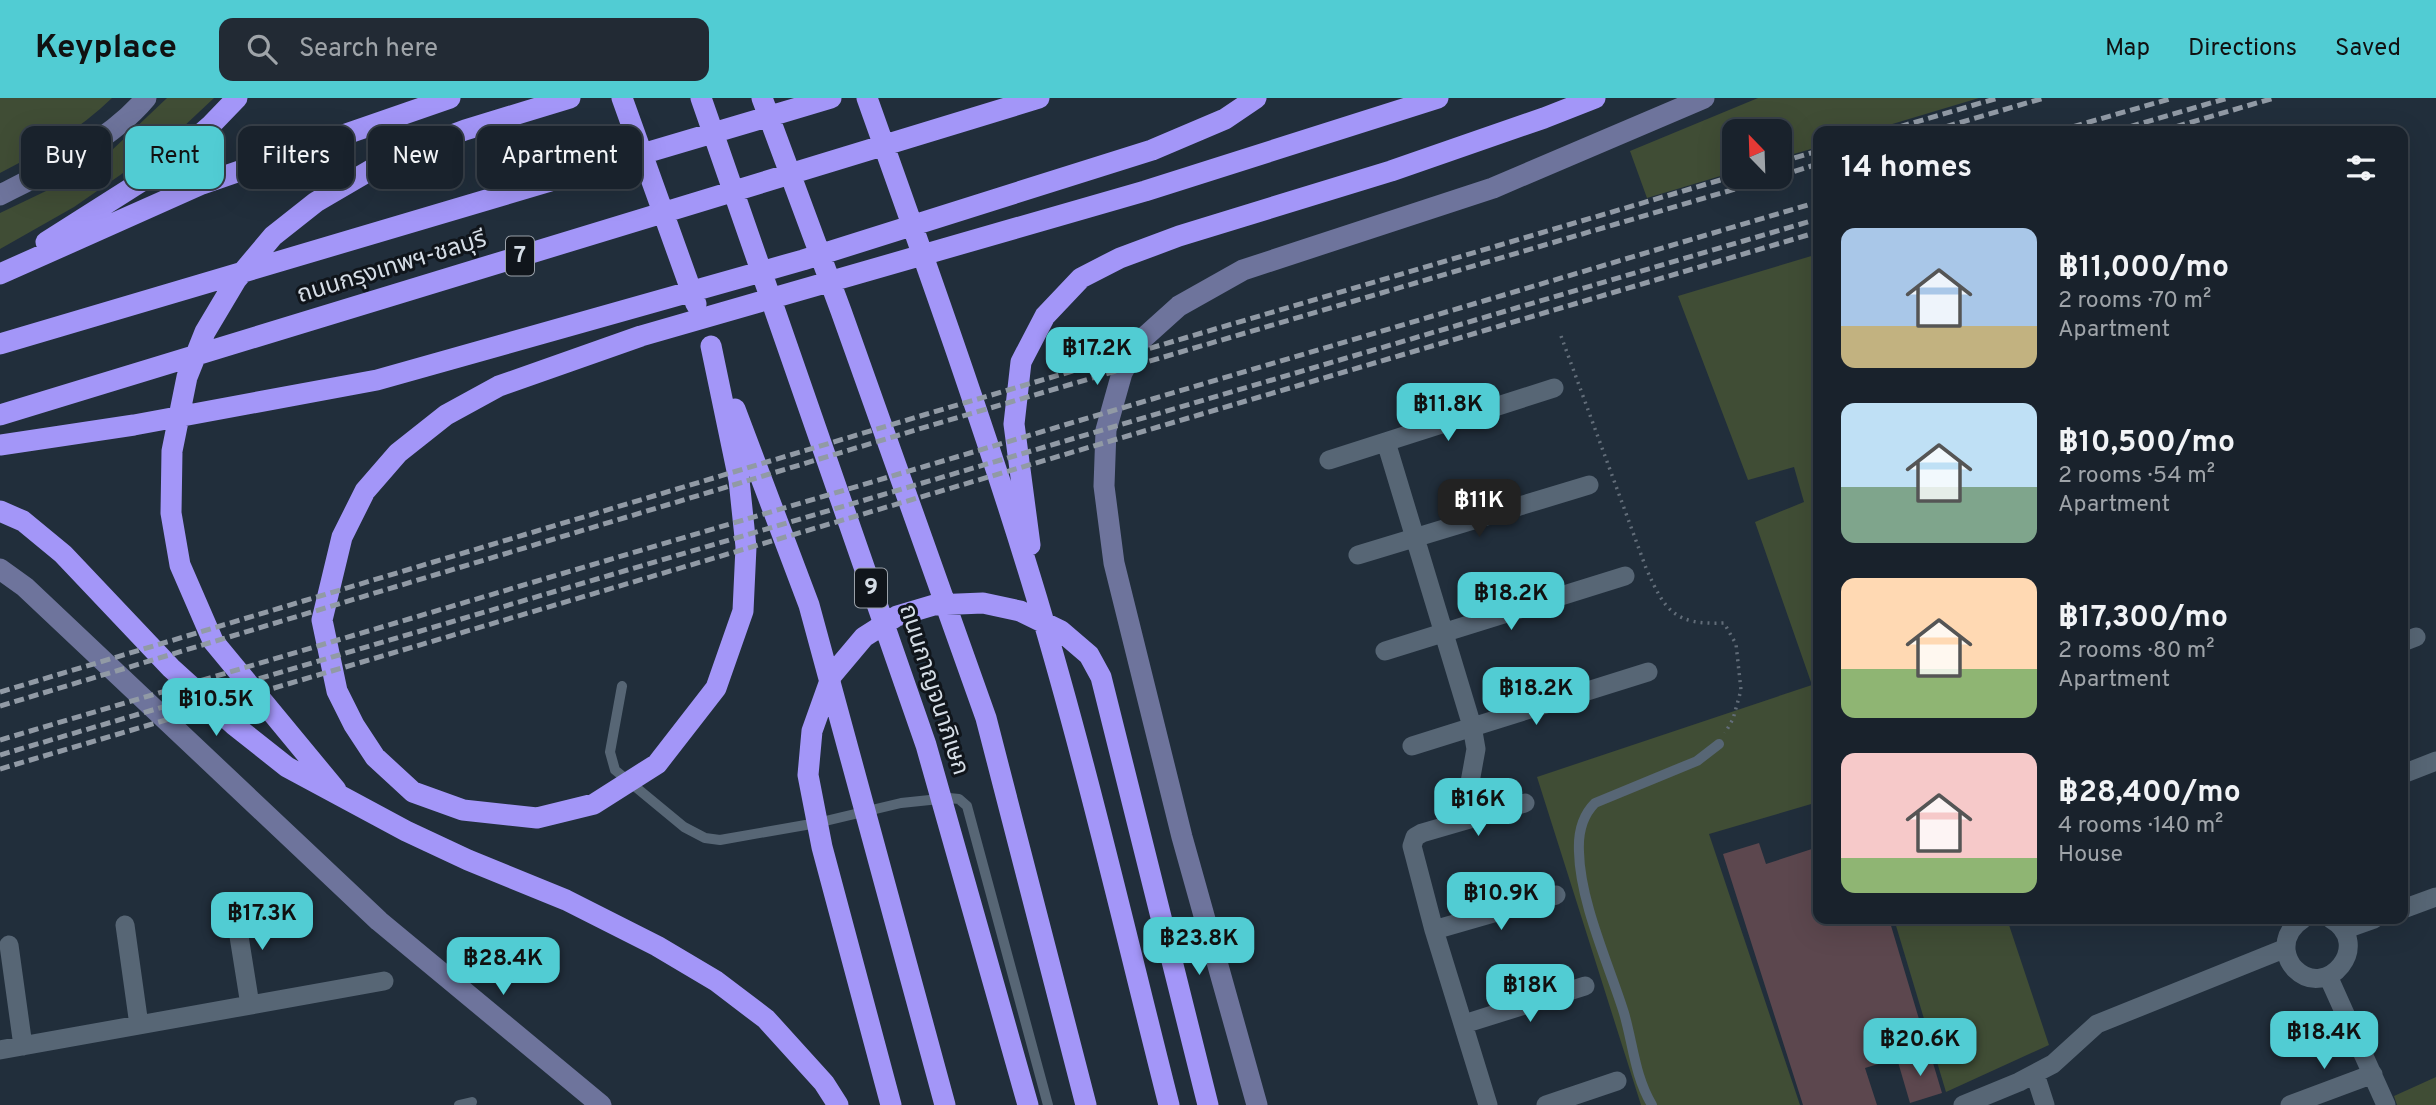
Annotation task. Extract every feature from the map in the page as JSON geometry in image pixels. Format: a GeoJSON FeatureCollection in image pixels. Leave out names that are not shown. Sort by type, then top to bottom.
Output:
{"type":"FeatureCollection","features":[{"type":"Feature","properties":{"kind":"highway"},"geometry":{"type":"LineString","coordinates":[[0,273],[161,169],[211,126],[237,98]]}},
{"type":"Feature","properties":{"kind":"highway"},"geometry":{"type":"LineString","coordinates":[[0,273],[202,184],[450,98]]}},
{"type":"Feature","properties":{"kind":"highway"},"geometry":{"type":"LineString","coordinates":[[622,98],[711,346],[809,605],[945,1101]]}},
{"type":"Feature","properties":{"kind":"highway","name":"ถนนกาญจนาภิเษก"},"geometry":{"type":"LineString","coordinates":[[701,98],[926,745],[1028,1105]]}},
{"type":"Feature","properties":{"kind":"highway","name":"ถนนกาญจนาภิเษก"},"geometry":{"type":"LineString","coordinates":[[762,98],[986,718],[1086,1105]]}},
{"type":"Feature","properties":{"kind":"highway","name":"ถนนกรุงเทพฯ-ชลบุรี"},"geometry":{"type":"LineString","coordinates":[[0,344],[831,98]]}},
{"type":"Feature","properties":{"kind":"highway"},"geometry":{"type":"LineString","coordinates":[[867,98],[957,349],[1037,597],[1082,757],[1169,1105]]}},
{"type":"Feature","properties":{"kind":"highway","name":"ถนนกรุงเทพฯ-ชลบุรี"},"geometry":{"type":"LineString","coordinates":[[0,415],[1039,98]]}},
{"type":"Feature","properties":{"kind":"highway"},"geometry":{"type":"LineString","coordinates":[[0,445],[134,425],[377,380],[803,260],[1152,149],[1225,119],[1256,98]]}},
{"type":"Feature","properties":{"kind":"highway"},"geometry":{"type":"LineString","coordinates":[[711,346],[739,480],[747,547],[743,611],[716,688],[657,764],[594,804],[537,818],[463,810],[413,792],[375,757],[337,691],[323,620],[342,537],[365,491],[398,453],[446,415],[499,386],[641,336],[1145,191],[1438,98]]}},
{"type":"Feature","properties":{"kind":"highway"},"geometry":{"type":"LineString","coordinates":[[1037,597],[1014,424],[1021,362],[1045,316],[1081,278],[1120,258],[1178,236],[1391,171],[1595,98]]}},
{"type":"Feature","properties":{"kind":"highway"},"geometry":{"type":"LineString","coordinates":[[343,798],[213,641],[180,565],[171,513],[172,451],[187,377],[205,332],[236,280],[273,236],[316,202],[393,157],[465,130],[561,101]]}},
{"type":"Feature","properties":{"kind":"highway"},"geometry":{"type":"LineString","coordinates":[[0,511],[23,521],[63,554],[171,668],[234,725],[287,767],[468,860],[566,900],[657,946],[716,981],[766,1019],[824,1083],[838,1105]]}},
{"type":"Feature","properties":{"kind":"highway"},"geometry":{"type":"LineString","coordinates":[[891,1105],[817,824],[808,775],[812,731],[832,675],[864,637],[897,616],[934,605],[983,603],[1020,611],[1061,631],[1088,655],[1101,677],[1208,1105]]}},
{"type":"Feature","properties":{"kind":"main road"},"geometry":{"type":"LineString","coordinates":[[0,195],[98,140],[146,98]]}},
{"type":"Feature","properties":{"kind":"main road"},"geometry":{"type":"LineString","coordinates":[[1257,1105],[1182,837],[1114,562],[1106,499],[1107,430],[1122,373],[1139,342],[1179,306],[1243,270],[1493,188],[1703,98]]}},
{"type":"Feature","properties":{"kind":"main road"},"geometry":{"type":"LineString","coordinates":[[0,569],[25,587],[379,920],[601,1105]]}},
{"type":"Feature","properties":{"kind":"street"},"geometry":{"type":"LineString","coordinates":[[1329,460],[1554,388]]}},
{"type":"Feature","properties":{"kind":"street"},"geometry":{"type":"LineString","coordinates":[[1386,442],[1472,726],[1475,758],[1463,821]]}},
{"type":"Feature","properties":{"kind":"street"},"geometry":{"type":"LineString","coordinates":[[1358,555],[1589,485]]}},
{"type":"Feature","properties":{"kind":"street"},"geometry":{"type":"LineString","coordinates":[[1385,651],[1625,576]]}},
{"type":"Feature","properties":{"kind":"street"},"geometry":{"type":"LineString","coordinates":[[1412,746],[1648,672]]}},
{"type":"Feature","properties":{"kind":"street"},"geometry":{"type":"LineString","coordinates":[[2408,772],[2436,761]]}},
{"type":"Feature","properties":{"kind":"street"},"geometry":{"type":"LineString","coordinates":[[1488,1105],[1434,930],[1413,842],[1422,833],[1525,803]]}},
{"type":"Feature","properties":{"kind":"street"},"geometry":{"type":"LineString","coordinates":[[1434,930],[1556,895]]}},
{"type":"Feature","properties":{"kind":"street"},"geometry":{"type":"LineString","coordinates":[[2408,907],[2436,897]]}},
{"type":"Feature","properties":{"kind":"street"},"geometry":{"type":"LineString","coordinates":[[234,905],[250,1005]]}},
{"type":"Feature","properties":{"kind":"street"},"geometry":{"type":"LineString","coordinates":[[2297,924],[2290,932],[2286,948],[2292,967],[2309,977],[2328,976],[2343,965],[2349,947],[2337,924]]}},
{"type":"Feature","properties":{"kind":"street"},"geometry":{"type":"LineString","coordinates":[[125,925],[139,1025]]}},
{"type":"Feature","properties":{"kind":"street"},"geometry":{"type":"LineString","coordinates":[[9,945],[23,1046]]}},
{"type":"Feature","properties":{"kind":"street"},"geometry":{"type":"LineString","coordinates":[[1963,1105],[2053,1064],[2097,1024],[2286,948]]}},
{"type":"Feature","properties":{"kind":"street"},"geometry":{"type":"LineString","coordinates":[[2328,976],[2386,1105]]}},
{"type":"Feature","properties":{"kind":"street"},"geometry":{"type":"LineString","coordinates":[[0,1050],[384,981]]}},
{"type":"Feature","properties":{"kind":"street"},"geometry":{"type":"LineString","coordinates":[[1464,1024],[1585,986]]}},
{"type":"Feature","properties":{"kind":"street"},"geometry":{"type":"LineString","coordinates":[[2035,1073],[2045,1105]]}},
{"type":"Feature","properties":{"kind":"street"},"geometry":{"type":"LineString","coordinates":[[2290,1105],[2373,1074]]}},
{"type":"Feature","properties":{"kind":"street"},"geometry":{"type":"LineString","coordinates":[[1546,1105],[1617,1081]]}},
{"type":"Feature","properties":{"kind":"lane"},"geometry":{"type":"LineString","coordinates":[[621,686],[610,752],[615,770],[684,827],[705,838],[720,840],[817,824],[901,803],[949,798],[959,799],[967,806],[1048,1105]]}},
{"type":"Feature","properties":{"kind":"lane"},"geometry":{"type":"LineString","coordinates":[[1652,1105],[1640,1083],[1624,1014],[1586,897],[1579,853],[1581,824],[1587,811],[1595,803],[1690,765],[1709,754],[1719,744]]}},
{"type":"Feature","properties":{"kind":"lane"},"geometry":{"type":"LineString","coordinates":[[459,1105],[472,1102]]}},
{"type":"Feature","properties":{"kind":"path"},"geometry":{"type":"LineString","coordinates":[[1561,336],[1659,598],[1671,612],[1697,624],[1724,623],[1736,644],[1741,690],[1733,719],[1719,744]]}},
{"type":"Feature","properties":{"kind":"green space"},"geometry":{"type":"Polygon","coordinates":[[[0,98],[112,98],[78,126],[21,126],[21,162],[0,173],[0,98]]]}},
{"type":"Feature","properties":{"kind":"green space"},"geometry":{"type":"Polygon","coordinates":[[[167,98],[214,98],[184,126],[137,126],[167,98]]]}},
{"type":"Feature","properties":{"kind":"green space"},"geometry":{"type":"Polygon","coordinates":[[[1758,98],[1979,98],[1886,126],[1813,126],[1813,148],[1792,155],[1792,119],[1722,119],[1722,176],[1647,198],[1630,151],[1758,98]]]}},
{"type":"Feature","properties":{"kind":"green space"},"geometry":{"type":"Polygon","coordinates":[[[125,138],[125,172],[111,181],[111,151],[125,138]]]}},
{"type":"Feature","properties":{"kind":"green space"},"geometry":{"type":"Polygon","coordinates":[[[50,189],[100,189],[0,249],[0,213],[50,189]]]}},
{"type":"Feature","properties":{"kind":"green space"},"geometry":{"type":"Polygon","coordinates":[[[1813,256],[1813,803],[1709,834],[1800,1105],[1641,1105],[1537,777],[1812,685],[1755,522],[1804,502],[1794,467],[1748,480],[1678,296],[1813,256]]]}},
{"type":"Feature","properties":{"kind":"green space"},"geometry":{"type":"Polygon","coordinates":[[[1896,924],[2009,924],[2049,1045],[1946,1092],[1896,924]]]}},
{"type":"Feature","properties":{"kind":"green space"},"geometry":{"type":"Polygon","coordinates":[[[2436,1077],[2436,1105],[2397,1105],[2394,1096],[2436,1077]]]}},
{"type":"Feature","properties":{"kind":"building"},"geometry":{"type":"Polygon","coordinates":[[[1759,843],[1766,864],[1813,849],[1813,924],[1890,924],[1928,1049],[1865,1068],[1877,1105],[1803,1105],[1723,854],[1759,843]]]}},
{"type":"Feature","properties":{"kind":"building"},"geometry":{"type":"Polygon","coordinates":[[[1930,1053],[1942,1093],[1910,1103],[1898,1062],[1930,1053]]]}},
{"type":"Feature","properties":{"kind":"railway"},"geometry":{"type":"LineString","coordinates":[[1902,126],[1998,98]]}},
{"type":"Feature","properties":{"kind":"railway"},"geometry":{"type":"LineString","coordinates":[[1948,126],[2044,98]]}},
{"type":"Feature","properties":{"kind":"railway"},"geometry":{"type":"LineString","coordinates":[[2075,126],[2173,98]]}},
{"type":"Feature","properties":{"kind":"railway"},"geometry":{"type":"LineString","coordinates":[[2132,126],[2228,98]]}},
{"type":"Feature","properties":{"kind":"railway"},"geometry":{"type":"LineString","coordinates":[[2178,126],[2274,98]]}},
{"type":"Feature","properties":{"kind":"railway"},"geometry":{"type":"LineString","coordinates":[[1792,159],[1813,152]]}},
{"type":"Feature","properties":{"kind":"railway"},"geometry":{"type":"LineString","coordinates":[[1792,172],[1813,166]]}},
{"type":"Feature","properties":{"kind":"railway"},"geometry":{"type":"LineString","coordinates":[[0,692],[1722,180]]}},
{"type":"Feature","properties":{"kind":"railway"},"geometry":{"type":"LineString","coordinates":[[0,706],[929,426],[1735,189]]}},
{"type":"Feature","properties":{"kind":"railway"},"geometry":{"type":"LineString","coordinates":[[0,740],[1813,203]]}},
{"type":"Feature","properties":{"kind":"railway"},"geometry":{"type":"LineString","coordinates":[[0,755],[1813,220]]}},
{"type":"Feature","properties":{"kind":"railway"},"geometry":{"type":"LineString","coordinates":[[0,769],[1813,233]]}}]}
